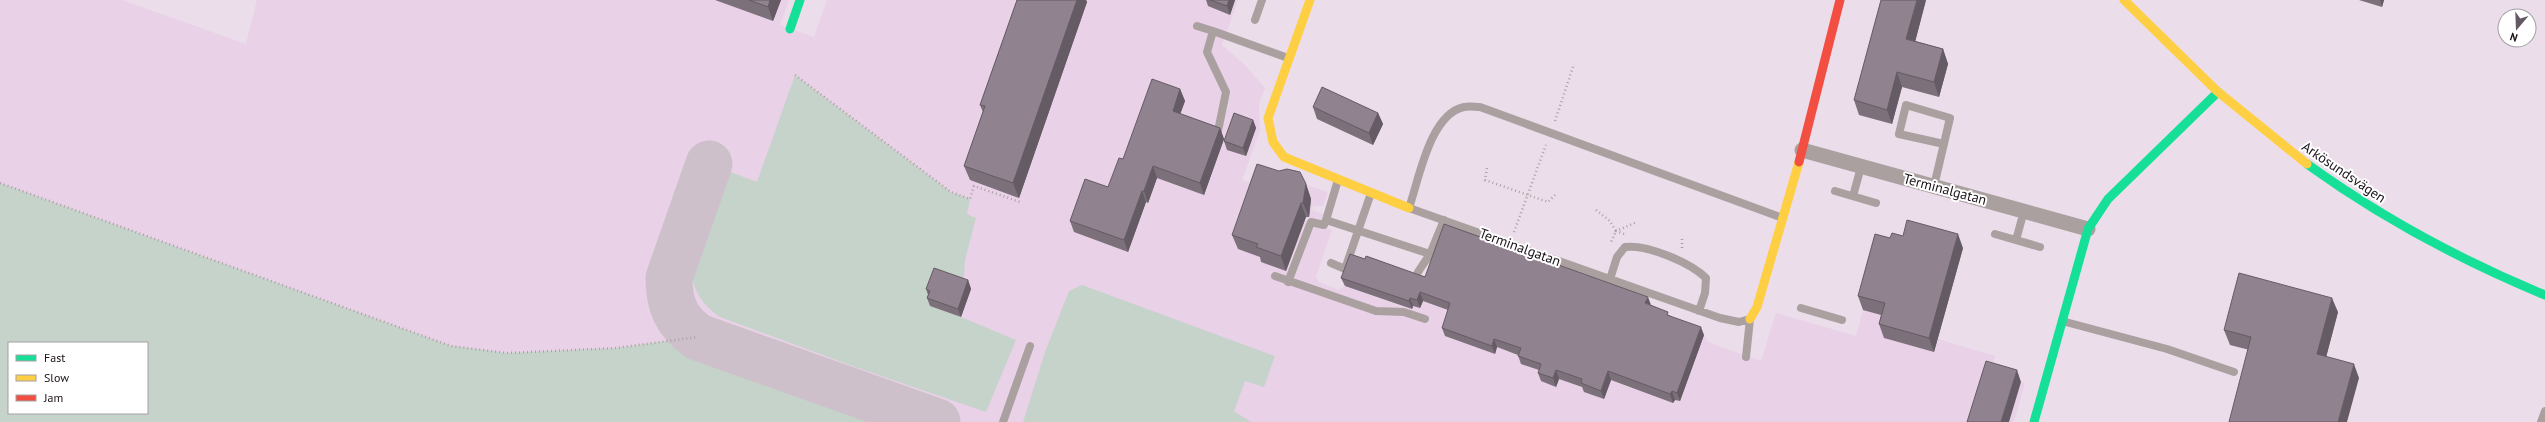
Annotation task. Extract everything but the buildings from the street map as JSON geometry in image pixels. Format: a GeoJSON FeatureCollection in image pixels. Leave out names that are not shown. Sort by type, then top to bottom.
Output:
{"type":"FeatureCollection","features":[{"type":"Feature","properties":{"kind":"street"},"geometry":{"type":"LineString","coordinates":[[790,29],[800,0]]}},
{"type":"Feature","properties":{"kind":"street","name":"Terminalgatan"},"geometry":{"type":"LineString","coordinates":[[1310,0],[1268,118],[1273,142],[1284,157],[1409,208]]}},
{"type":"Feature","properties":{"kind":"street"},"geometry":{"type":"LineString","coordinates":[[1750,319],[1757,308],[1784,218],[1840,0]]}},
{"type":"Feature","properties":{"kind":"street","name":"Arkösundsvägen"},"geometry":{"type":"LineString","coordinates":[[2124,0],[2218,92],[2304,162],[2387,218],[2463,259],[2545,295]]}},
{"type":"Feature","properties":{"kind":"street","name":"Arkösundsvägen"},"geometry":{"type":"LineString","coordinates":[[2133,0],[2156,30]]}},
{"type":"Feature","properties":{"kind":"street"},"geometry":{"type":"LineString","coordinates":[[2034,422],[2088,229],[2108,199],[2218,92]]}},
{"type":"Feature","properties":{"kind":"street","name":"Terminalgatan"},"geometry":{"type":"LineString","coordinates":[[1802,150],[1861,168],[1934,186],[2088,229]]}},
{"type":"Feature","properties":{"kind":"lane"},"geometry":{"type":"LineString","coordinates":[[1255,20],[1262,0]]}},
{"type":"Feature","properties":{"kind":"lane"},"geometry":{"type":"LineString","coordinates":[[1196,26],[1289,59]]}},
{"type":"Feature","properties":{"kind":"lane"},"geometry":{"type":"LineString","coordinates":[[1213,31],[1208,52],[1226,92],[1218,131]]}},
{"type":"Feature","properties":{"kind":"lane"},"geometry":{"type":"LineString","coordinates":[[1934,186],[1944,144],[1950,118],[1906,105],[1899,134],[1944,144]]}},
{"type":"Feature","properties":{"kind":"lane"},"geometry":{"type":"LineString","coordinates":[[1409,208],[1431,141],[1440,123],[1449,114],[1464,107],[1480,107],[1784,218]]}},
{"type":"Feature","properties":{"kind":"lane"},"geometry":{"type":"LineString","coordinates":[[1853,196],[1861,168]]}},
{"type":"Feature","properties":{"kind":"lane"},"geometry":{"type":"LineString","coordinates":[[1288,282],[1311,222],[1324,225],[1338,180]]}},
{"type":"Feature","properties":{"kind":"lane"},"geometry":{"type":"LineString","coordinates":[[1835,191],[1876,203]]}},
{"type":"Feature","properties":{"kind":"lane"},"geometry":{"type":"LineString","coordinates":[[1331,263],[1345,269],[1371,192]]}},
{"type":"Feature","properties":{"kind":"lane","name":"Terminalgatan"},"geometry":{"type":"LineString","coordinates":[[1409,208],[1699,311],[1738,322],[1750,319]]}},
{"type":"Feature","properties":{"kind":"lane"},"geometry":{"type":"LineString","coordinates":[[2016,240],[2024,211]]}},
{"type":"Feature","properties":{"kind":"lane"},"geometry":{"type":"LineString","coordinates":[[1326,220],[1358,229],[1430,254]]}},
{"type":"Feature","properties":{"kind":"lane"},"geometry":{"type":"LineString","coordinates":[[1418,272],[1430,254],[1444,220]]}},
{"type":"Feature","properties":{"kind":"lane"},"geometry":{"type":"LineString","coordinates":[[1994,234],[2040,248]]}},
{"type":"Feature","properties":{"kind":"lane"},"geometry":{"type":"LineString","coordinates":[[1610,279],[1617,257],[1625,247],[1637,246],[1696,268],[1706,278],[1705,293],[1699,311]]}},
{"type":"Feature","properties":{"kind":"lane"},"geometry":{"type":"LineString","coordinates":[[1275,276],[1288,282],[1376,311],[1404,312],[1425,319]]}},
{"type":"Feature","properties":{"kind":"lane"},"geometry":{"type":"LineString","coordinates":[[1801,308],[1842,320]]}},
{"type":"Feature","properties":{"kind":"lane"},"geometry":{"type":"LineString","coordinates":[[1746,357],[1750,319]]}},
{"type":"Feature","properties":{"kind":"lane"},"geometry":{"type":"LineString","coordinates":[[2062,321],[2167,349],[2208,365],[2234,372]]}},
{"type":"Feature","properties":{"kind":"lane"},"geometry":{"type":"LineString","coordinates":[[1003,422],[1030,346]]}},
{"type":"Feature","properties":{"kind":"lane"},"geometry":{"type":"LineString","coordinates":[[2541,422],[2545,411]]}},
{"type":"Feature","properties":{"kind":"path"},"geometry":{"type":"LineString","coordinates":[[1509,243],[1528,196],[1574,64]]}},
{"type":"Feature","properties":{"kind":"path"},"geometry":{"type":"LineString","coordinates":[[795,75],[951,192],[970,199],[974,186],[1020,202]]}},
{"type":"Feature","properties":{"kind":"path"},"geometry":{"type":"LineString","coordinates":[[1487,168],[1485,180],[1548,202],[1555,195]]}},
{"type":"Feature","properties":{"kind":"path"},"geometry":{"type":"LineString","coordinates":[[0,184],[451,346],[515,352],[616,348],[698,337]]}},
{"type":"Feature","properties":{"kind":"path"},"geometry":{"type":"LineString","coordinates":[[1596,210],[1610,221],[1616,231],[1610,245]]}},
{"type":"Feature","properties":{"kind":"shaded area"},"geometry":{"type":"Polygon","coordinates":[[[0,0],[122,0],[246,44],[257,0],[789,0],[780,25],[814,37],[827,0],[1238,0],[1222,45],[1245,65],[1265,88],[1259,104],[1260,131],[1242,180],[1259,186],[1298,182],[1328,192],[1323,206],[1313,206],[1312,210],[1325,215],[1322,224],[1302,216],[1301,219],[1332,230],[1316,276],[1319,282],[1339,290],[1344,286],[1353,260],[1420,281],[1422,275],[1429,277],[1446,232],[1655,306],[1653,313],[1670,323],[1704,335],[1708,342],[1761,361],[1776,313],[1856,336],[1880,248],[1913,234],[1963,248],[1938,339],[1995,356],[1990,373],[2025,383],[2014,422],[0,422],[0,0]]]}},
{"type":"Feature","properties":{"kind":"shaded area"},"geometry":{"type":"Polygon","coordinates":[[[795,75],[951,192],[970,199],[967,214],[976,218],[965,260],[961,317],[1016,340],[986,412],[855,367],[720,317],[705,304],[700,297],[691,272],[690,251],[720,168],[757,182],[795,75]]]}},
{"type":"Feature","properties":{"kind":"shaded area"},"geometry":{"type":"Polygon","coordinates":[[[0,183],[451,346],[507,353],[616,348],[698,337],[695,349],[887,422],[0,422],[0,183]]]}},
{"type":"Feature","properties":{"kind":"shaded area"},"geometry":{"type":"Polygon","coordinates":[[[1082,285],[1275,356],[1264,387],[1245,381],[1234,411],[1251,422],[1023,422],[1045,352],[1069,291],[1082,285]]]}},
{"type":"Feature","properties":{"kind":"taxiway"},"geometry":{"type":"LineString","coordinates":[[709,164],[669,278],[672,304],[675,312],[684,325],[698,337],[937,422]]}},
{"type":"Feature","properties":{"kind":"traffic: fast"},"geometry":{"type":"LineString","coordinates":[[790,29],[800,0]]}},
{"type":"Feature","properties":{"kind":"traffic: fast"},"geometry":{"type":"LineString","coordinates":[[2034,422],[2088,229],[2108,199],[2218,92]]}},
{"type":"Feature","properties":{"kind":"traffic: fast"},"geometry":{"type":"LineString","coordinates":[[2307,164],[2335,184],[2422,237],[2513,282],[2545,295]]}},
{"type":"Feature","properties":{"kind":"traffic: slow"},"geometry":{"type":"LineString","coordinates":[[1310,0],[1268,118],[1273,142],[1284,157],[1409,208]]}},
{"type":"Feature","properties":{"kind":"traffic: slow"},"geometry":{"type":"LineString","coordinates":[[2124,0],[2217,91],[2307,164]]}},
{"type":"Feature","properties":{"kind":"traffic: slow"},"geometry":{"type":"LineString","coordinates":[[1750,319],[1757,307],[1799,162]]}},
{"type":"Feature","properties":{"kind":"traffic: jam"},"geometry":{"type":"LineString","coordinates":[[1799,162],[1840,0]]}}]}
